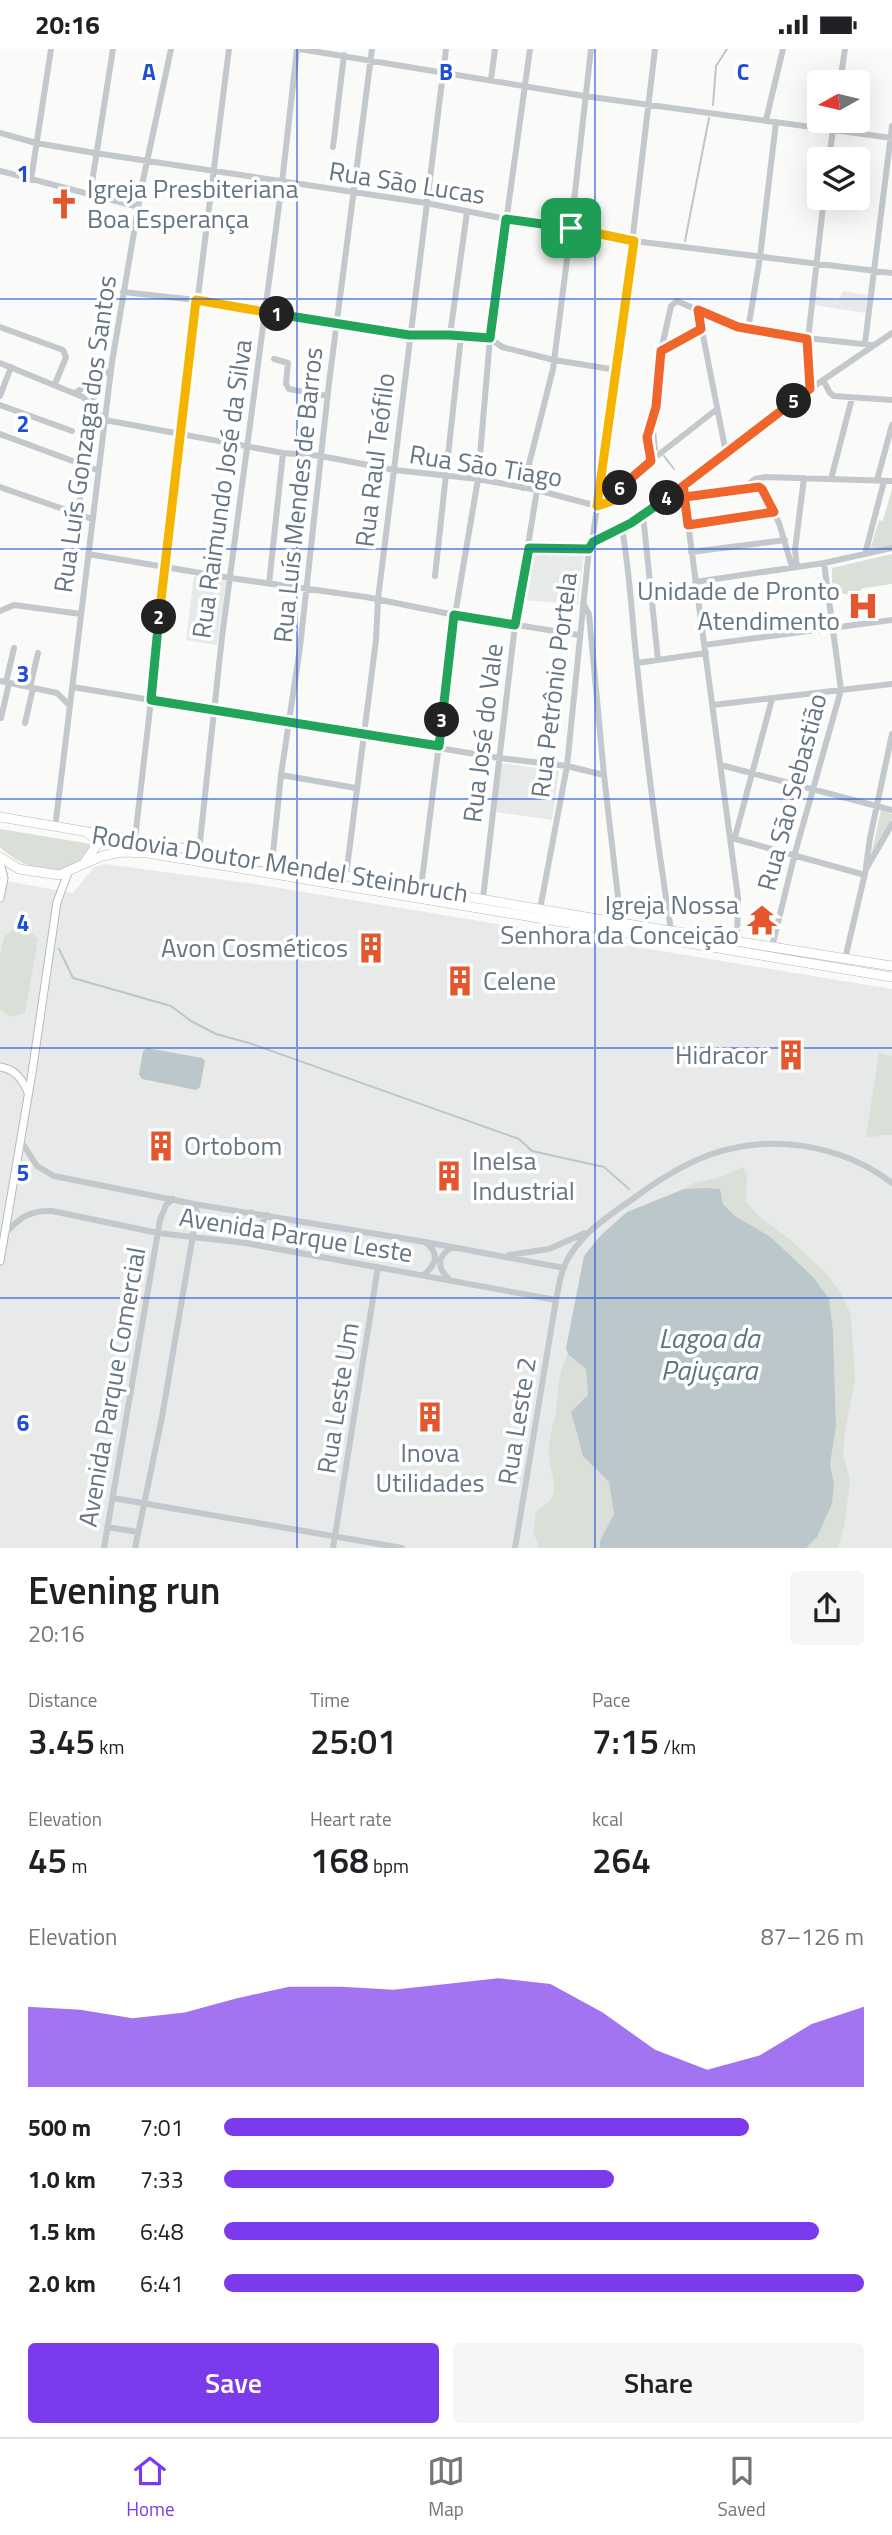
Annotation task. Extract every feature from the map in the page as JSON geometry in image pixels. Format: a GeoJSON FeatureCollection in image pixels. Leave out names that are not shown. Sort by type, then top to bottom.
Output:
{"type":"FeatureCollection","features":[{"type":"Feature","properties":{"kind":"highway","name":"Rodovia Doutor Mendel Steinbruch"},"geometry":{"type":"LineString","coordinates":[[0,817],[892,967]]}},
{"type":"Feature","properties":{"kind":"highway"},"geometry":{"type":"LineString","coordinates":[[84,863],[96,846],[94,839],[87,832]]}},
{"type":"Feature","properties":{"kind":"highway","name":"Rodovia Doutor Mendel Steinbruch"},"geometry":{"type":"LineString","coordinates":[[0,856],[19,869],[49,875],[68,873],[84,863],[113,853],[148,853],[892,977]]}},
{"type":"Feature","properties":{"kind":"main road"},"geometry":{"type":"LineString","coordinates":[[0,863],[4,878],[0,898]]}},
{"type":"Feature","properties":{"kind":"main road"},"geometry":{"type":"LineString","coordinates":[[0,1261],[57,902],[68,873]]}},
{"type":"Feature","properties":{"kind":"main road"},"geometry":{"type":"LineString","coordinates":[[0,1067],[19,1075],[28,1092]]}},
{"type":"Feature","properties":{"kind":"street"},"geometry":{"type":"LineString","coordinates":[[31,180],[51,49]]}},
{"type":"Feature","properties":{"kind":"street"},"geometry":{"type":"LineString","coordinates":[[90,195],[94,153],[113,49]]}},
{"type":"Feature","properties":{"kind":"street","name":"Rua Luís Gonzaga dos Santos"},"geometry":{"type":"LineString","coordinates":[[55,828],[111,370],[123,292],[171,49]]}},
{"type":"Feature","properties":{"kind":"street"},"geometry":{"type":"LineString","coordinates":[[135,839],[164,567],[229,49]]}},
{"type":"Feature","properties":{"kind":"street"},"geometry":{"type":"LineString","coordinates":[[299,49],[584,96],[807,127]]}},
{"type":"Feature","properties":{"kind":"street","name":"Rua Raimundo José da Silva"},"geometry":{"type":"LineString","coordinates":[[199,851],[246,446],[299,49]]}},
{"type":"Feature","properties":{"kind":"street","name":"Rua Luís Mendes de Barros"},"geometry":{"type":"LineString","coordinates":[[272,863],[372,49]]}},
{"type":"Feature","properties":{"kind":"street","name":"Rua Raul Teófilo"},"geometry":{"type":"LineString","coordinates":[[346,876],[376,640],[378,599],[409,335],[446,49]]}},
{"type":"Feature","properties":{"kind":"street"},"geometry":{"type":"LineString","coordinates":[[491,80],[495,49]]}},
{"type":"Feature","properties":{"kind":"street"},"geometry":{"type":"LineString","coordinates":[[421,888],[454,615],[478,479],[490,338],[530,49]]}},
{"type":"Feature","properties":{"kind":"street"},"geometry":{"type":"LineString","coordinates":[[523,488],[542,420],[554,360],[591,49]]}},
{"type":"Feature","properties":{"kind":"street","name":"Rua Petrônio Portela"},"geometry":{"type":"LineString","coordinates":[[540,909],[567,766],[589,549],[593,542],[617,370],[655,49]]}},
{"type":"Feature","properties":{"kind":"street"},"geometry":{"type":"LineString","coordinates":[[766,120],[782,49]]}},
{"type":"Feature","properties":{"kind":"street"},"geometry":{"type":"LineString","coordinates":[[842,70],[845,49]]}},
{"type":"Feature","properties":{"kind":"street"},"geometry":{"type":"LineString","coordinates":[[333,147],[344,55]]}},
{"type":"Feature","properties":{"kind":"street"},"geometry":{"type":"LineString","coordinates":[[748,330],[760,257],[776,122]]}},
{"type":"Feature","properties":{"kind":"street"},"geometry":{"type":"LineString","coordinates":[[869,344],[874,271],[892,126]]}},
{"type":"Feature","properties":{"kind":"street","name":"Rua São Lucas"},"geometry":{"type":"LineString","coordinates":[[0,133],[36,143],[94,153],[426,203],[634,241],[892,273]]}},
{"type":"Feature","properties":{"kind":"street"},"geometry":{"type":"LineString","coordinates":[[850,133],[891,138]]}},
{"type":"Feature","properties":{"kind":"street"},"geometry":{"type":"LineString","coordinates":[[0,171],[139,207]]}},
{"type":"Feature","properties":{"kind":"street"},"geometry":{"type":"LineString","coordinates":[[810,389],[807,339],[823,210]]}},
{"type":"Feature","properties":{"kind":"street"},"geometry":{"type":"LineString","coordinates":[[450,335],[467,212]]}},
{"type":"Feature","properties":{"kind":"street"},"geometry":{"type":"LineString","coordinates":[[123,292],[196,300],[409,335],[490,338],[502,347],[554,360],[617,370]]}},
{"type":"Feature","properties":{"kind":"street"},"geometry":{"type":"LineString","coordinates":[[651,461],[647,437],[656,407],[661,351],[671,306],[674,303],[679,301],[748,330],[807,339],[869,344]]}},
{"type":"Feature","properties":{"kind":"street"},"geometry":{"type":"LineString","coordinates":[[698,310],[726,453]]}},
{"type":"Feature","properties":{"kind":"street"},"geometry":{"type":"LineString","coordinates":[[0,327],[63,350],[66,357],[55,384]]}},
{"type":"Feature","properties":{"kind":"street"},"geometry":{"type":"LineString","coordinates":[[661,351],[701,329]]}},
{"type":"Feature","properties":{"kind":"street"},"geometry":{"type":"LineString","coordinates":[[593,542],[643,515],[869,344],[892,333]]}},
{"type":"Feature","properties":{"kind":"street"},"geometry":{"type":"LineString","coordinates":[[435,576],[461,336]]}},
{"type":"Feature","properties":{"kind":"street"},"geometry":{"type":"LineString","coordinates":[[274,359],[288,363],[286,384],[289,389],[328,396]]}},
{"type":"Feature","properties":{"kind":"street"},"geometry":{"type":"LineString","coordinates":[[0,363],[83,397],[105,420]]}},
{"type":"Feature","properties":{"kind":"street"},"geometry":{"type":"LineString","coordinates":[[0,396],[11,367]]}},
{"type":"Feature","properties":{"kind":"street"},"geometry":{"type":"LineString","coordinates":[[75,393],[111,370]]}},
{"type":"Feature","properties":{"kind":"street"},"geometry":{"type":"LineString","coordinates":[[823,380],[831,395],[892,400]]}},
{"type":"Feature","properties":{"kind":"street"},"geometry":{"type":"LineString","coordinates":[[93,408],[96,381]]}},
{"type":"Feature","properties":{"kind":"street"},"geometry":{"type":"LineString","coordinates":[[831,479],[852,398]]}},
{"type":"Feature","properties":{"kind":"street"},"geometry":{"type":"LineString","coordinates":[[0,404],[72,431]]}},
{"type":"Feature","properties":{"kind":"street"},"geometry":{"type":"LineString","coordinates":[[597,506],[612,501],[623,484],[717,409]]}},
{"type":"Feature","properties":{"kind":"street","name":"Rua São Tiago"},"geometry":{"type":"LineString","coordinates":[[105,420],[283,453],[321,456],[394,470],[478,479],[537,490],[597,506]]}},
{"type":"Feature","properties":{"kind":"street"},"geometry":{"type":"LineString","coordinates":[[864,554],[884,481],[892,426]]}},
{"type":"Feature","properties":{"kind":"street"},"geometry":{"type":"LineString","coordinates":[[0,434],[97,470]]}},
{"type":"Feature","properties":{"kind":"street"},"geometry":{"type":"LineString","coordinates":[[268,584],[283,453]]}},
{"type":"Feature","properties":{"kind":"street"},"geometry":{"type":"LineString","coordinates":[[78,514],[84,465]]}},
{"type":"Feature","properties":{"kind":"street"},"geometry":{"type":"LineString","coordinates":[[743,487],[760,478],[884,481]]}},
{"type":"Feature","properties":{"kind":"street"},"geometry":{"type":"LineString","coordinates":[[794,567],[804,478]]}},
{"type":"Feature","properties":{"kind":"street"},"geometry":{"type":"LineString","coordinates":[[683,486],[720,765],[733,838],[738,898],[737,941]]}},
{"type":"Feature","properties":{"kind":"street"},"geometry":{"type":"LineString","coordinates":[[0,487],[92,519]]}},
{"type":"Feature","properties":{"kind":"street"},"geometry":{"type":"LineString","coordinates":[[685,497],[743,487],[761,488],[774,512],[794,567]]}},
{"type":"Feature","properties":{"kind":"street","name":"Rua José do Vale"},"geometry":{"type":"LineString","coordinates":[[484,898],[515,625],[537,490]]}},
{"type":"Feature","properties":{"kind":"street"},"geometry":{"type":"LineString","coordinates":[[688,525],[774,512]]}},
{"type":"Feature","properties":{"kind":"street"},"geometry":{"type":"LineString","coordinates":[[643,515],[658,660]]}},
{"type":"Feature","properties":{"kind":"street"},"geometry":{"type":"LineString","coordinates":[[622,528],[631,586],[637,663],[661,868],[671,930]]}},
{"type":"Feature","properties":{"kind":"street"},"geometry":{"type":"LineString","coordinates":[[691,552],[785,540]]}},
{"type":"Feature","properties":{"kind":"street"},"geometry":{"type":"LineString","coordinates":[[529,548],[589,549]]}},
{"type":"Feature","properties":{"kind":"street"},"geometry":{"type":"LineString","coordinates":[[695,582],[824,563],[892,548]]}},
{"type":"Feature","properties":{"kind":"street"},"geometry":{"type":"LineString","coordinates":[[88,554],[306,590],[378,599],[454,615],[579,635]]}},
{"type":"Feature","properties":{"kind":"street","name":"Rua São Sebastião"},"geometry":{"type":"LineString","coordinates":[[772,947],[795,853],[841,690],[824,563]]}},
{"type":"Feature","properties":{"kind":"street"},"geometry":{"type":"LineString","coordinates":[[583,603],[589,614],[621,923]]}},
{"type":"Feature","properties":{"kind":"street"},"geometry":{"type":"LineString","coordinates":[[0,611],[14,605],[81,614]]}},
{"type":"Feature","properties":{"kind":"street"},"geometry":{"type":"LineString","coordinates":[[704,645],[892,620]]}},
{"type":"Feature","properties":{"kind":"street"},"geometry":{"type":"LineString","coordinates":[[1,718],[5,682],[13,648]]}},
{"type":"Feature","properties":{"kind":"street"},"geometry":{"type":"LineString","coordinates":[[25,723],[38,653]]}},
{"type":"Feature","properties":{"kind":"street"},"geometry":{"type":"LineString","coordinates":[[637,663],[706,653]]}},
{"type":"Feature","properties":{"kind":"street"},"geometry":{"type":"LineString","coordinates":[[5,682],[57,693],[71,706]]}},
{"type":"Feature","properties":{"kind":"street"},"geometry":{"type":"LineString","coordinates":[[713,705],[892,684]]}},
{"type":"Feature","properties":{"kind":"street"},"geometry":{"type":"LineString","coordinates":[[57,693],[73,685],[289,724],[439,746],[499,758],[567,766],[604,775]]}},
{"type":"Feature","properties":{"kind":"street"},"geometry":{"type":"LineString","coordinates":[[733,838],[772,699]]}},
{"type":"Feature","properties":{"kind":"street"},"geometry":{"type":"LineString","coordinates":[[845,959],[892,734]]}},
{"type":"Feature","properties":{"kind":"street"},"geometry":{"type":"LineString","coordinates":[[720,765],[892,810]]}},
{"type":"Feature","properties":{"kind":"street"},"geometry":{"type":"LineString","coordinates":[[281,775],[356,788]]}},
{"type":"Feature","properties":{"kind":"street"},"geometry":{"type":"LineString","coordinates":[[865,872],[892,824]]}},
{"type":"Feature","properties":{"kind":"street"},"geometry":{"type":"LineString","coordinates":[[733,838],[865,872]]}},
{"type":"Feature","properties":{"kind":"street","name":"Avenida Parque Leste"},"geometry":{"type":"LineString","coordinates":[[21,1141],[37,1166],[45,1172],[194,1204],[564,1268]]}},
{"type":"Feature","properties":{"kind":"street"},"geometry":{"type":"LineString","coordinates":[[500,1256],[550,1249],[570,1241],[687,1165],[710,1155],[743,1147],[788,1145],[821,1149],[870,1169],[892,1183]]}},
{"type":"Feature","properties":{"kind":"street","name":"Avenida Parque Comercial"},"geometry":{"type":"LineString","coordinates":[[104,1548],[162,1212],[174,1199]]}},
{"type":"Feature","properties":{"kind":"street","name":"Avenida Parque Comercial"},"geometry":{"type":"LineString","coordinates":[[135,1548],[162,1417],[197,1212],[194,1204]]}},
{"type":"Feature","properties":{"kind":"street","name":"Avenida Parque Leste"},"geometry":{"type":"LineString","coordinates":[[5,1234],[18,1220],[38,1211],[52,1211],[158,1233],[258,1245],[556,1300]]}},
{"type":"Feature","properties":{"kind":"street"},"geometry":{"type":"LineString","coordinates":[[245,1243],[253,1228],[251,1212]]}},
{"type":"Feature","properties":{"kind":"street"},"geometry":{"type":"LineString","coordinates":[[258,1245],[257,1230],[267,1215]]}},
{"type":"Feature","properties":{"kind":"street"},"geometry":{"type":"LineString","coordinates":[[556,1300],[564,1268],[592,1228]]}},
{"type":"Feature","properties":{"kind":"street"},"geometry":{"type":"LineString","coordinates":[[424,1275],[435,1259],[434,1250],[425,1242]]}},
{"type":"Feature","properties":{"kind":"street"},"geometry":{"type":"LineString","coordinates":[[449,1279],[442,1272],[439,1263],[442,1254],[452,1247]]}},
{"type":"Feature","properties":{"kind":"street","name":"Rua Leste Um"},"geometry":{"type":"LineString","coordinates":[[333,1548],[378,1267]]}},
{"type":"Feature","properties":{"kind":"street","name":"Rua Leste 2"},"geometry":{"type":"LineString","coordinates":[[515,1548],[556,1300]]}},
{"type":"Feature","properties":{"kind":"street"},"geometry":{"type":"LineString","coordinates":[[113,1498],[402,1548]]}},
{"type":"Feature","properties":{"kind":"street"},"geometry":{"type":"LineString","coordinates":[[107,1527],[138,1532]]}},
{"type":"Feature","properties":{"kind":"shaded area"},"geometry":{"type":"Polygon","coordinates":[[[843,291],[868,295],[865,313],[814,305],[816,296],[838,300],[843,291]]]}},
{"type":"Feature","properties":{"kind":"shaded area"},"geometry":{"type":"Polygon","coordinates":[[[892,489],[892,547],[870,550],[879,520],[883,521],[892,489]]]}},
{"type":"Feature","properties":{"kind":"shaded area"},"geometry":{"type":"Polygon","coordinates":[[[531,551],[584,553],[578,605],[526,600],[531,551]]]}},
{"type":"Feature","properties":{"kind":"shaded area"},"geometry":{"type":"Polygon","coordinates":[[[892,554],[892,584],[863,588],[855,596],[832,591],[832,568],[892,554]]]}},
{"type":"Feature","properties":{"kind":"shaded area"},"geometry":{"type":"Polygon","coordinates":[[[194,576],[226,581],[217,645],[186,640],[194,576]]]}},
{"type":"Feature","properties":{"kind":"shaded area"},"geometry":{"type":"Polygon","coordinates":[[[501,763],[559,771],[552,820],[496,812],[501,763]]]}},
{"type":"Feature","properties":{"kind":"shaded area"},"geometry":{"type":"Polygon","coordinates":[[[881,810],[892,814],[892,819],[871,856],[881,810]]]}},
{"type":"Feature","properties":{"kind":"shaded area"},"geometry":{"type":"Polygon","coordinates":[[[0,829],[91,844],[91,850],[81,861],[69,868],[37,868],[17,860],[0,847],[0,829]]]}},
{"type":"Feature","properties":{"kind":"shaded area"},"geometry":{"type":"Polygon","coordinates":[[[105,864],[255,884],[892,989],[892,1548],[0,1548],[0,880],[73,893],[94,867],[105,864]]]}},
{"type":"Feature","properties":{"kind":"shaded area"},"geometry":{"type":"Polygon","coordinates":[[[16,927],[26,928],[38,939],[25,1013],[11,1017],[0,1010],[0,957],[4,937],[16,927]]]}},
{"type":"Feature","properties":{"kind":"shaded area"},"geometry":{"type":"Polygon","coordinates":[[[879,1053],[892,1056],[892,1135],[866,1137],[879,1053]]]}},
{"type":"Feature","properties":{"kind":"shaded area"},"geometry":{"type":"Polygon","coordinates":[[[743,1167],[747,1174],[746,1201],[758,1216],[789,1239],[826,1273],[842,1295],[851,1315],[855,1379],[843,1453],[850,1481],[844,1527],[838,1548],[806,1548],[817,1537],[832,1504],[834,1484],[830,1465],[836,1426],[833,1331],[829,1299],[769,1236],[735,1216],[723,1204],[719,1189],[684,1189],[694,1183],[717,1178],[743,1167]]]}},
{"type":"Feature","properties":{"kind":"shaded area"},"geometry":{"type":"Polygon","coordinates":[[[568,1354],[586,1369],[588,1395],[571,1413],[583,1456],[609,1482],[614,1514],[600,1541],[600,1548],[537,1548],[538,1543],[533,1533],[536,1512],[549,1501],[554,1492],[549,1443],[560,1376],[568,1354]]]}},
{"type":"Feature","properties":{"kind":"water"},"geometry":{"type":"Polygon","coordinates":[[[147,1048],[202,1058],[205,1061],[200,1087],[196,1090],[142,1079],[139,1074],[143,1051],[147,1048]]]}},
{"type":"Feature","properties":{"kind":"water","name":"Lagoa da Pajuçara"},"geometry":{"type":"Polygon","coordinates":[[[684,1189],[720,1189],[723,1204],[735,1216],[769,1236],[813,1277],[829,1299],[833,1331],[836,1426],[830,1465],[834,1484],[832,1504],[817,1537],[806,1548],[600,1548],[600,1541],[614,1514],[609,1482],[583,1456],[571,1412],[588,1395],[586,1369],[568,1354],[566,1348],[584,1256],[600,1236],[627,1212],[684,1189]]]}},
{"type":"Feature","properties":{"kind":"waterway"},"geometry":{"type":"LineString","coordinates":[[713,105],[716,66],[727,49]]}},
{"type":"Feature","properties":{"kind":"waterway"},"geometry":{"type":"LineString","coordinates":[[685,241],[709,118]]}},
{"type":"Feature","properties":{"kind":"waterway"},"geometry":{"type":"LineString","coordinates":[[657,450],[655,431],[662,408],[662,377]]}},
{"type":"Feature","properties":{"kind":"waterway"},"geometry":{"type":"LineString","coordinates":[[664,456],[674,469]]}},
{"type":"Feature","properties":{"kind":"waterway"},"geometry":{"type":"LineString","coordinates":[[59,949],[73,978],[171,1006],[191,1021],[216,1034],[249,1043],[519,1139],[532,1151],[604,1167],[629,1189]]}},
{"type":"Feature","properties":{"kind":"place","name":"Igreja Presbiteriana Boa Esperança"},"geometry":{"type":"Point","coordinates":[64,204]}},
{"type":"Feature","properties":{"kind":"place","name":"Unidade de Pronto Atendimento"},"geometry":{"type":"Point","coordinates":[863,606]}},
{"type":"Feature","properties":{"kind":"place","name":"Igreja Nossa Senhora da Conceição"},"geometry":{"type":"Point","coordinates":[762,920]}},
{"type":"Feature","properties":{"kind":"place","name":"Avon Cosméticos"},"geometry":{"type":"Point","coordinates":[371,948]}},
{"type":"Feature","properties":{"kind":"place","name":"Celene"},"geometry":{"type":"Point","coordinates":[460,981]}},
{"type":"Feature","properties":{"kind":"place","name":"Hidracor"},"geometry":{"type":"Point","coordinates":[791,1055]}},
{"type":"Feature","properties":{"kind":"place","name":"Ortobom"},"geometry":{"type":"Point","coordinates":[161,1146]}},
{"type":"Feature","properties":{"kind":"place","name":"Inelsa Industrial"},"geometry":{"type":"Point","coordinates":[449,1176]}},
{"type":"Feature","properties":{"kind":"place","name":"Inova Utilidades"},"geometry":{"type":"Point","coordinates":[430,1417]}},
{"type":"Feature","properties":{"kind":"route"},"geometry":{"type":"LineString","coordinates":[[571,228],[506,219],[490,338],[409,335],[196,300],[151,700],[439,746],[454,615],[515,625],[529,548],[589,549],[593,542],[631,523],[683,486],[685,497],[743,487],[759,487],[774,512],[688,525],[683,486],[810,389],[807,339],[759,333],[729,324],[698,310],[701,329],[661,351],[656,407],[647,437],[651,461],[623,484],[612,501],[597,506],[634,241],[571,228]]}}]}
